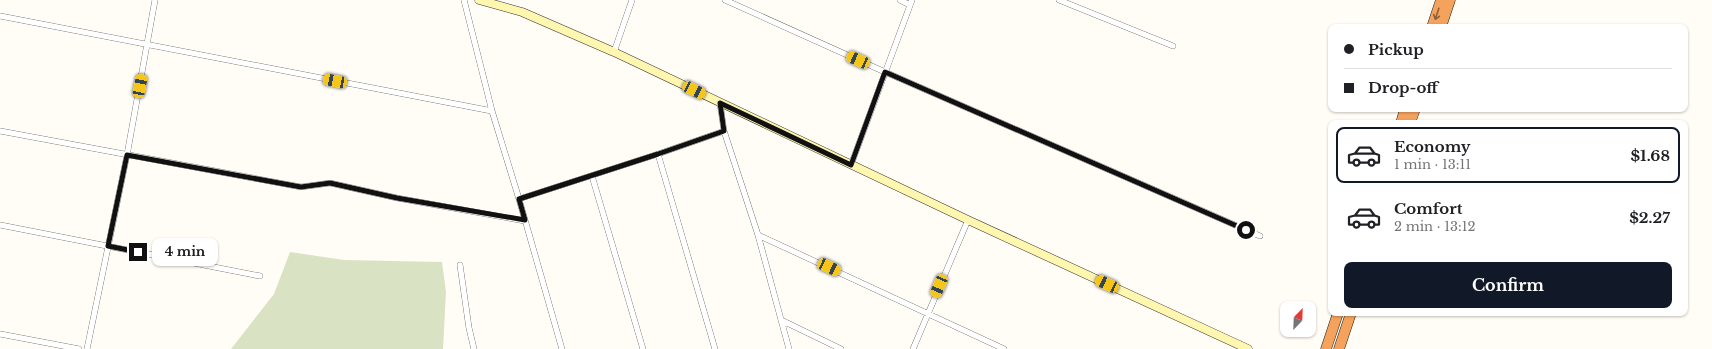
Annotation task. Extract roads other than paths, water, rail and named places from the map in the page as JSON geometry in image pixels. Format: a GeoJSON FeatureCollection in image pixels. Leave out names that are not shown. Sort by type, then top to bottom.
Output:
{"type":"FeatureCollection","features":[{"type":"Feature","properties":{"kind":"highway"},"geometry":{"type":"LineString","coordinates":[[1433,24],[1441,0]]}},
{"type":"Feature","properties":{"kind":"highway"},"geometry":{"type":"LineString","coordinates":[[1442,24],[1450,0]]}},
{"type":"Feature","properties":{"kind":"highway"},"geometry":{"type":"LineString","coordinates":[[1324,349],[1337,316]]}},
{"type":"Feature","properties":{"kind":"highway"},"geometry":{"type":"LineString","coordinates":[[1340,348],[1350,316]]}},
{"type":"Feature","properties":{"kind":"main road"},"geometry":{"type":"LineString","coordinates":[[479,0],[522,12],[614,52],[968,220],[1248,349]]}},
{"type":"Feature","properties":{"kind":"street"},"geometry":{"type":"LineString","coordinates":[[87,349],[127,155],[155,0]]}},
{"type":"Feature","properties":{"kind":"street"},"geometry":{"type":"LineString","coordinates":[[464,0],[492,111],[562,349]]}},
{"type":"Feature","properties":{"kind":"street"},"geometry":{"type":"LineString","coordinates":[[614,52],[632,0]]}},
{"type":"Feature","properties":{"kind":"street"},"geometry":{"type":"LineString","coordinates":[[725,0],[885,72],[1260,236]]}},
{"type":"Feature","properties":{"kind":"street"},"geometry":{"type":"LineString","coordinates":[[851,165],[911,2],[900,0]]}},
{"type":"Feature","properties":{"kind":"street"},"geometry":{"type":"LineString","coordinates":[[1059,0],[1173,46]]}},
{"type":"Feature","properties":{"kind":"street"},"geometry":{"type":"LineString","coordinates":[[0,16],[492,111]]}},
{"type":"Feature","properties":{"kind":"street"},"geometry":{"type":"LineString","coordinates":[[720,103],[724,131],[758,235],[789,349]]}},
{"type":"Feature","properties":{"kind":"street"},"geometry":{"type":"LineString","coordinates":[[0,131],[301,187],[330,183],[397,198],[525,220]]}},
{"type":"Feature","properties":{"kind":"street"},"geometry":{"type":"LineString","coordinates":[[519,199],[724,131]]}},
{"type":"Feature","properties":{"kind":"street"},"geometry":{"type":"LineString","coordinates":[[658,154],[715,349]]}},
{"type":"Feature","properties":{"kind":"street"},"geometry":{"type":"LineString","coordinates":[[592,176],[643,349]]}},
{"type":"Feature","properties":{"kind":"street"},"geometry":{"type":"LineString","coordinates":[[913,349],[968,220]]}},
{"type":"Feature","properties":{"kind":"street"},"geometry":{"type":"LineString","coordinates":[[0,225],[260,276]]}},
{"type":"Feature","properties":{"kind":"street"},"geometry":{"type":"LineString","coordinates":[[758,235],[1004,349]]}},
{"type":"Feature","properties":{"kind":"street"},"geometry":{"type":"LineString","coordinates":[[460,265],[469,328],[474,349]]}},
{"type":"Feature","properties":{"kind":"street"},"geometry":{"type":"LineString","coordinates":[[781,320],[841,349]]}},
{"type":"Feature","properties":{"kind":"street"},"geometry":{"type":"LineString","coordinates":[[0,334],[79,349]]}}]}
